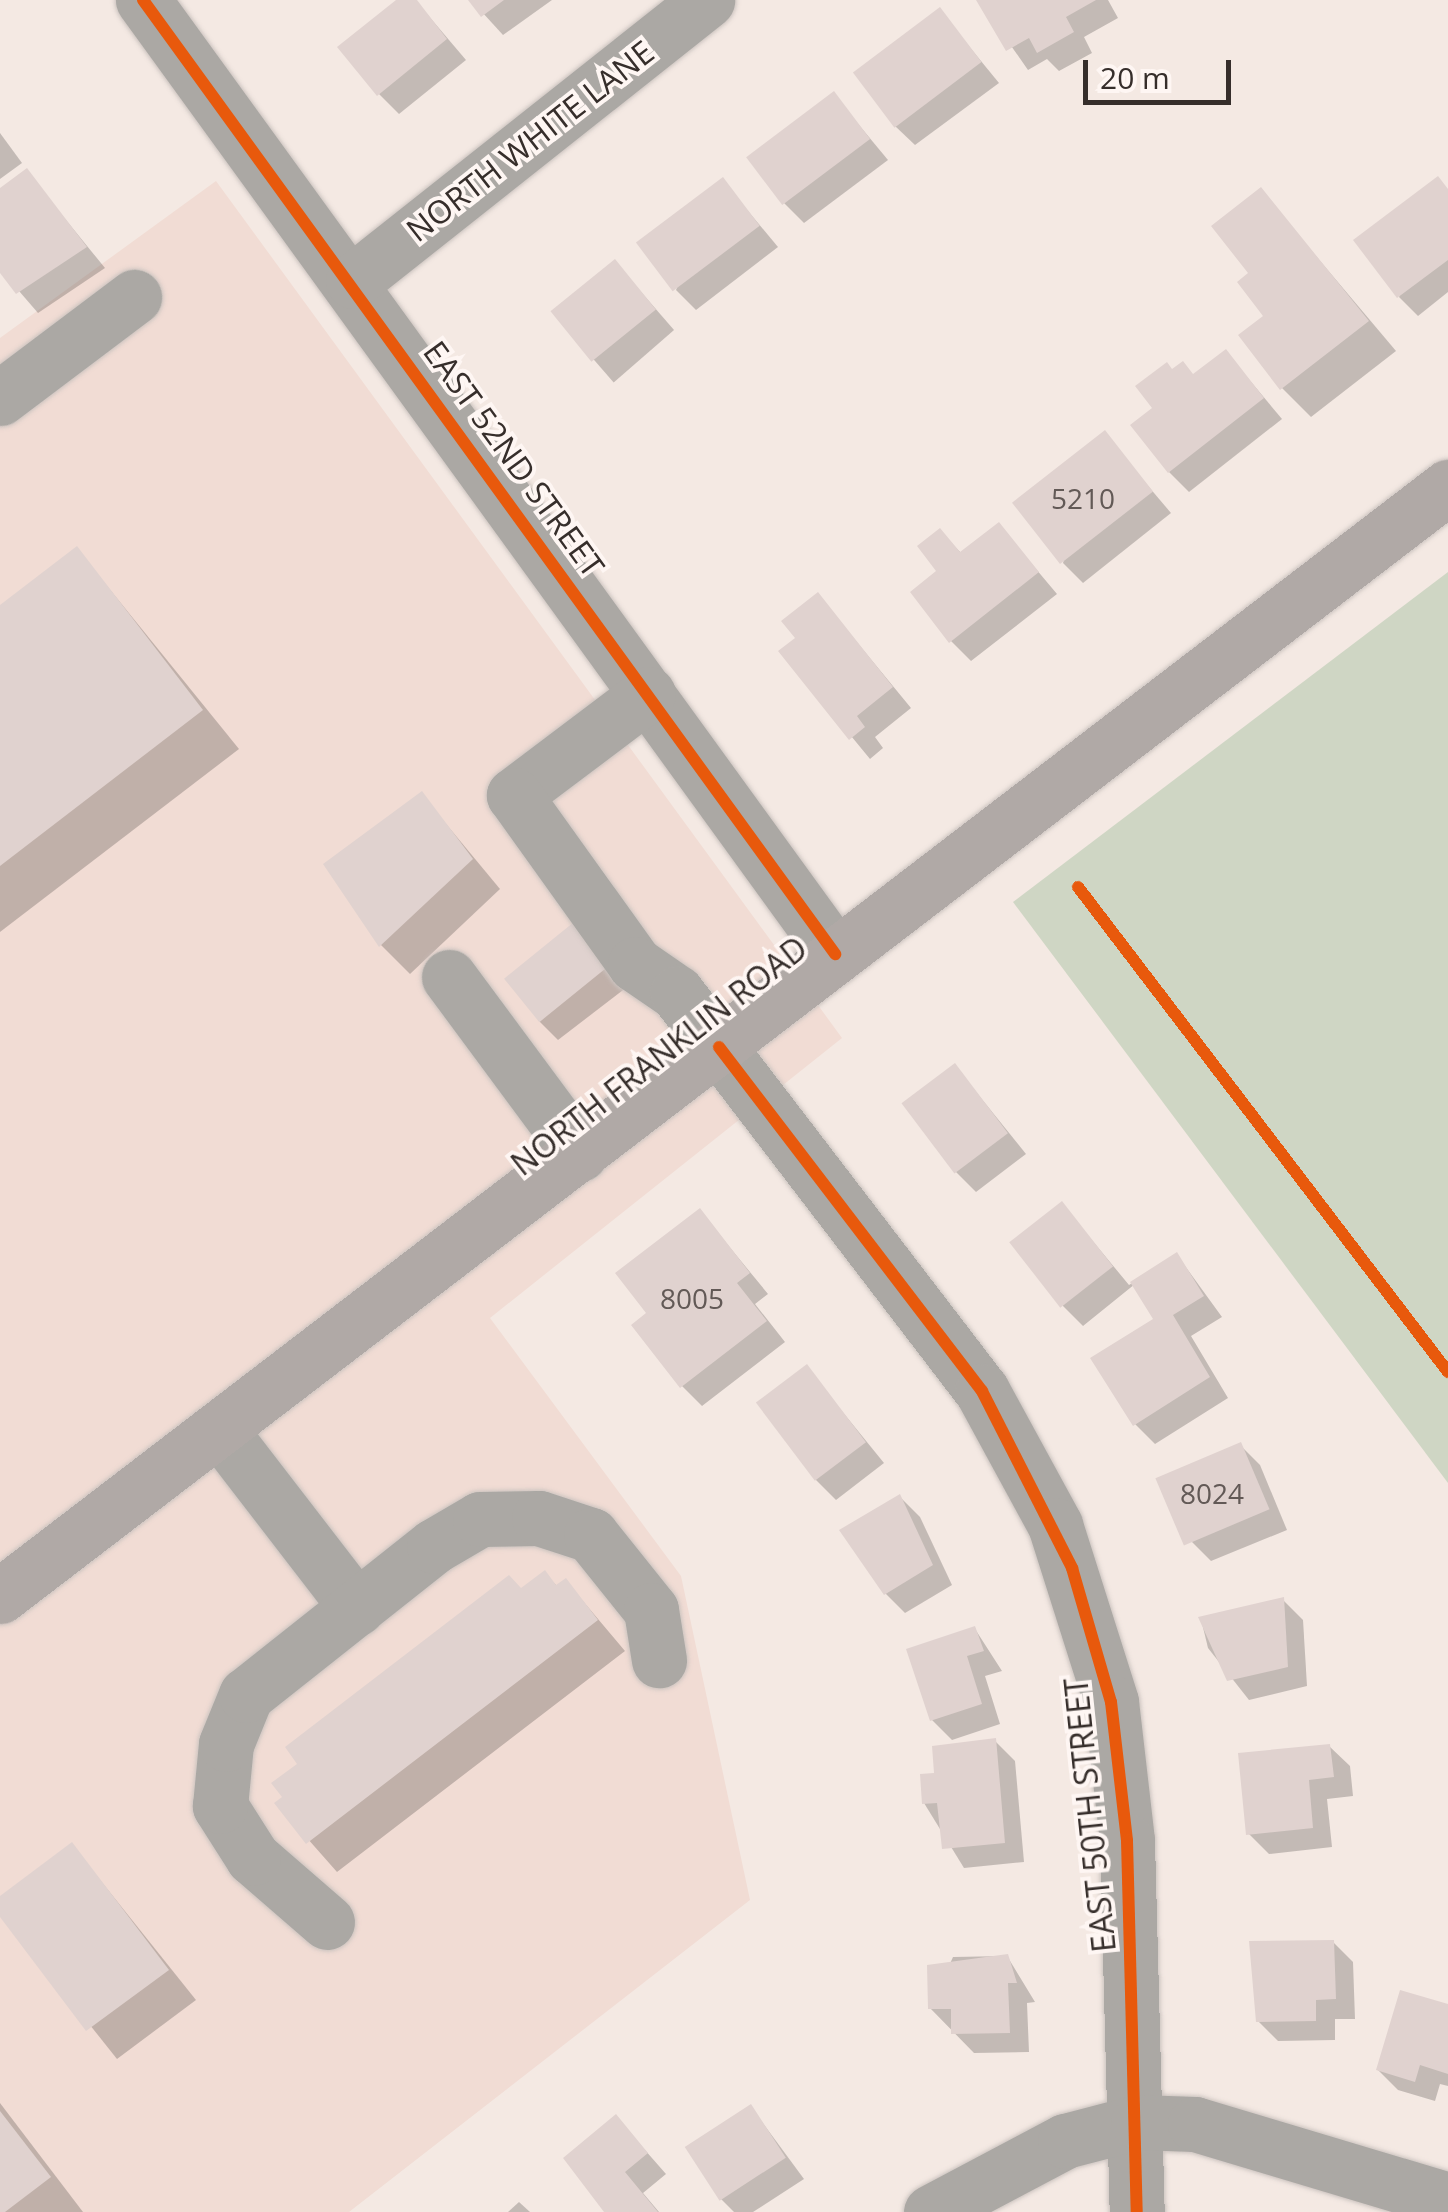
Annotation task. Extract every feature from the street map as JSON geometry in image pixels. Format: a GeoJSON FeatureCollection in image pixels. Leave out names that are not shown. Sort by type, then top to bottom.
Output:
{"type":"FeatureCollection","features":[{"type":"Feature","properties":{"kind":"main road","name":"NORTH FRANKLIN ROAD"},"geometry":{"type":"LineString","coordinates":[[0,1596],[1448,487]]}},
{"type":"Feature","properties":{"kind":"street","name":"EAST 52ND STREET"},"geometry":{"type":"LineString","coordinates":[[144,0],[353,282],[835,954]]}},
{"type":"Feature","properties":{"kind":"street","name":"NORTH WHITE LANE"},"geometry":{"type":"LineString","coordinates":[[353,282],[707,0]]}},
{"type":"Feature","properties":{"kind":"street"},"geometry":{"type":"LineString","coordinates":[[0,398],[134,297]]}},
{"type":"Feature","properties":{"kind":"street","name":"EAST 50TH STREET"},"geometry":{"type":"LineString","coordinates":[[648,694],[514,795],[635,964],[677,993],[982,1391],[1072,1568],[1111,1702],[1127,1841],[1138,2122],[1137,2212]]}},
{"type":"Feature","properties":{"kind":"street"},"geometry":{"type":"LineString","coordinates":[[449,977],[580,1154]]}},
{"type":"Feature","properties":{"kind":"street"},"geometry":{"type":"LineString","coordinates":[[219,1429],[357,1608]]}},
{"type":"Feature","properties":{"kind":"street"},"geometry":{"type":"LineString","coordinates":[[327,1922],[253,1858],[220,1806],[226,1744],[246,1695],[480,1519],[539,1518],[591,1535],[651,1610],[659,1660]]}},
{"type":"Feature","properties":{"kind":"street"},"geometry":{"type":"LineString","coordinates":[[930,2212],[1066,2141],[1138,2122],[1195,2124],[1448,2200]]}},
{"type":"Feature","properties":{"kind":"shaded area"},"geometry":{"type":"Polygon","coordinates":[[[216,181],[842,1038],[490,1318],[681,1576],[750,1900],[349,2212],[0,2212],[0,338],[216,181]]]}},
{"type":"Feature","properties":{"kind":"green space"},"geometry":{"type":"Polygon","coordinates":[[[1448,572],[1448,1483],[1013,902],[1448,572]]]}},
{"type":"Feature","properties":{"kind":"building"},"geometry":{"type":"Polygon","coordinates":[[[396,0],[417,0],[447,39],[377,96],[337,47],[396,0]]]}},
{"type":"Feature","properties":{"kind":"building"},"geometry":{"type":"Polygon","coordinates":[[[468,0],[504,0],[481,17],[468,0]]]}},
{"type":"Feature","properties":{"kind":"building"},"geometry":{"type":"Polygon","coordinates":[[[976,0],[1096,0],[1066,17],[1074,32],[1037,53],[1029,38],[1006,51],[976,0]]]}},
{"type":"Feature","properties":{"kind":"building"},"geometry":{"type":"Polygon","coordinates":[[[940,7],[982,62],[894,128],[853,73],[940,7]]]}},
{"type":"Feature","properties":{"kind":"building"},"geometry":{"type":"Polygon","coordinates":[[[834,91],[870,139],[782,205],[746,157],[834,91]]]}},
{"type":"Feature","properties":{"kind":"building"},"geometry":{"type":"Polygon","coordinates":[[[27,168],[87,247],[16,294],[0,273],[0,188],[27,168]]]}},
{"type":"Feature","properties":{"kind":"building"},"geometry":{"type":"Polygon","coordinates":[[[1438,176],[1448,189],[1448,260],[1397,298],[1353,240],[1438,176]]]}},
{"type":"Feature","properties":{"kind":"building"},"geometry":{"type":"Polygon","coordinates":[[[723,177],[760,226],[673,291],[636,243],[723,177]]]}},
{"type":"Feature","properties":{"kind":"building"},"geometry":{"type":"Polygon","coordinates":[[[1261,187],[1369,321],[1280,390],[1238,335],[1263,316],[1237,282],[1248,273],[1211,226],[1261,187]]]}},
{"type":"Feature","properties":{"kind":"building"},"geometry":{"type":"Polygon","coordinates":[[[615,259],[656,310],[591,362],[550,311],[615,259]]]}},
{"type":"Feature","properties":{"kind":"building"},"geometry":{"type":"Polygon","coordinates":[[[1226,349],[1264,398],[1168,473],[1130,425],[1152,408],[1135,386],[1167,362],[1172,369],[1183,361],[1193,374],[1226,349]]]}},
{"type":"Feature","properties":{"kind":"building"},"geometry":{"type":"Polygon","coordinates":[[[1105,430],[1153,491],[1060,564],[1012,503],[1105,430]]]}},
{"type":"Feature","properties":{"kind":"building"},"geometry":{"type":"Polygon","coordinates":[[[999,522],[1039,572],[949,643],[910,592],[936,571],[917,546],[940,528],[960,552],[999,522]]]}},
{"type":"Feature","properties":{"kind":"building"},"geometry":{"type":"Polygon","coordinates":[[[77,546],[203,710],[0,866],[0,605],[77,546]]]}},
{"type":"Feature","properties":{"kind":"building"},"geometry":{"type":"Polygon","coordinates":[[[818,592],[893,687],[857,716],[865,727],[849,740],[778,651],[795,638],[781,621],[818,592]]]}},
{"type":"Feature","properties":{"kind":"building"},"geometry":{"type":"Polygon","coordinates":[[[422,791],[473,859],[379,947],[323,864],[422,791]]]}},
{"type":"Feature","properties":{"kind":"building"},"geometry":{"type":"Polygon","coordinates":[[[574,922],[609,966],[539,1022],[504,979],[574,922]]]}},
{"type":"Feature","properties":{"kind":"building"},"geometry":{"type":"Polygon","coordinates":[[[955,1063],[1008,1133],[954,1174],[901,1103],[955,1063]]]}},
{"type":"Feature","properties":{"kind":"building"},"geometry":{"type":"Polygon","coordinates":[[[1062,1201],[1113,1266],[1060,1308],[1009,1242],[1062,1201]]]}},
{"type":"Feature","properties":{"kind":"building"},"geometry":{"type":"Polygon","coordinates":[[[700,1208],[750,1273],[737,1283],[767,1321],[680,1388],[631,1325],[646,1313],[615,1273],[700,1208]]]}},
{"type":"Feature","properties":{"kind":"building"},"geometry":{"type":"Polygon","coordinates":[[[1177,1252],[1204,1296],[1173,1315],[1210,1377],[1133,1426],[1090,1358],[1153,1319],[1130,1282],[1177,1252]]]}},
{"type":"Feature","properties":{"kind":"building"},"geometry":{"type":"Polygon","coordinates":[[[807,1364],[866,1442],[815,1481],[756,1403],[807,1364]]]}},
{"type":"Feature","properties":{"kind":"building"},"geometry":{"type":"Polygon","coordinates":[[[1241,1442],[1270,1509],[1184,1546],[1155,1478],[1241,1442]]]}},
{"type":"Feature","properties":{"kind":"building"},"geometry":{"type":"Polygon","coordinates":[[[900,1494],[933,1565],[884,1595],[839,1530],[900,1494]]]}},
{"type":"Feature","properties":{"kind":"building"},"geometry":{"type":"Polygon","coordinates":[[[545,1570],[556,1585],[566,1578],[598,1620],[306,1844],[274,1803],[282,1797],[271,1783],[297,1764],[285,1747],[509,1575],[521,1588],[545,1570]]]}},
{"type":"Feature","properties":{"kind":"building"},"geometry":{"type":"Polygon","coordinates":[[[1284,1597],[1288,1667],[1227,1681],[1198,1617],[1284,1597]]]}},
{"type":"Feature","properties":{"kind":"building"},"geometry":{"type":"Polygon","coordinates":[[[975,1626],[984,1651],[967,1656],[982,1704],[930,1721],[906,1649],[975,1626]]]}},
{"type":"Feature","properties":{"kind":"building"},"geometry":{"type":"Polygon","coordinates":[[[996,1738],[1005,1843],[942,1849],[937,1803],[922,1804],[920,1774],[934,1773],[932,1746],[996,1738]]]}},
{"type":"Feature","properties":{"kind":"building"},"geometry":{"type":"Polygon","coordinates":[[[1330,1744],[1334,1777],[1309,1780],[1313,1828],[1246,1835],[1238,1753],[1330,1744]]]}},
{"type":"Feature","properties":{"kind":"building"},"geometry":{"type":"Polygon","coordinates":[[[72,1842],[169,1970],[86,2031],[0,1917],[0,1896],[72,1842]]]}},
{"type":"Feature","properties":{"kind":"building"},"geometry":{"type":"Polygon","coordinates":[[[1334,1940],[1336,1999],[1316,2000],[1316,2021],[1256,2022],[1249,1941],[1334,1940]]]}},
{"type":"Feature","properties":{"kind":"building"},"geometry":{"type":"Polygon","coordinates":[[[1008,1954],[1017,1983],[1008,1983],[1010,2033],[951,2034],[951,2009],[928,2009],[927,1965],[1008,1954]]]}},
{"type":"Feature","properties":{"kind":"building"},"geometry":{"type":"Polygon","coordinates":[[[1400,1990],[1448,2004],[1448,2074],[1420,2065],[1415,2082],[1376,2070],[1400,1990]]]}},
{"type":"Feature","properties":{"kind":"building"},"geometry":{"type":"Polygon","coordinates":[[[751,2104],[786,2158],[720,2201],[685,2147],[751,2104]]]}},
{"type":"Feature","properties":{"kind":"building"},"geometry":{"type":"Polygon","coordinates":[[[0,2111],[51,2177],[5,2212],[0,2212],[0,2111]]]}},
{"type":"Feature","properties":{"kind":"building"},"geometry":{"type":"Polygon","coordinates":[[[616,2114],[648,2153],[625,2172],[658,2212],[604,2212],[563,2158],[616,2114]]]}},
{"type":"Feature","properties":{"kind":"cycle path"},"geometry":{"type":"LineString","coordinates":[[143,0],[835,954]]}},
{"type":"Feature","properties":{"kind":"cycle path"},"geometry":{"type":"LineString","coordinates":[[1078,887],[1448,1372]]}},
{"type":"Feature","properties":{"kind":"cycle path"},"geometry":{"type":"LineString","coordinates":[[719,1047],[982,1391],[1072,1568],[1111,1702],[1127,1841],[1137,2212]]}}]}
